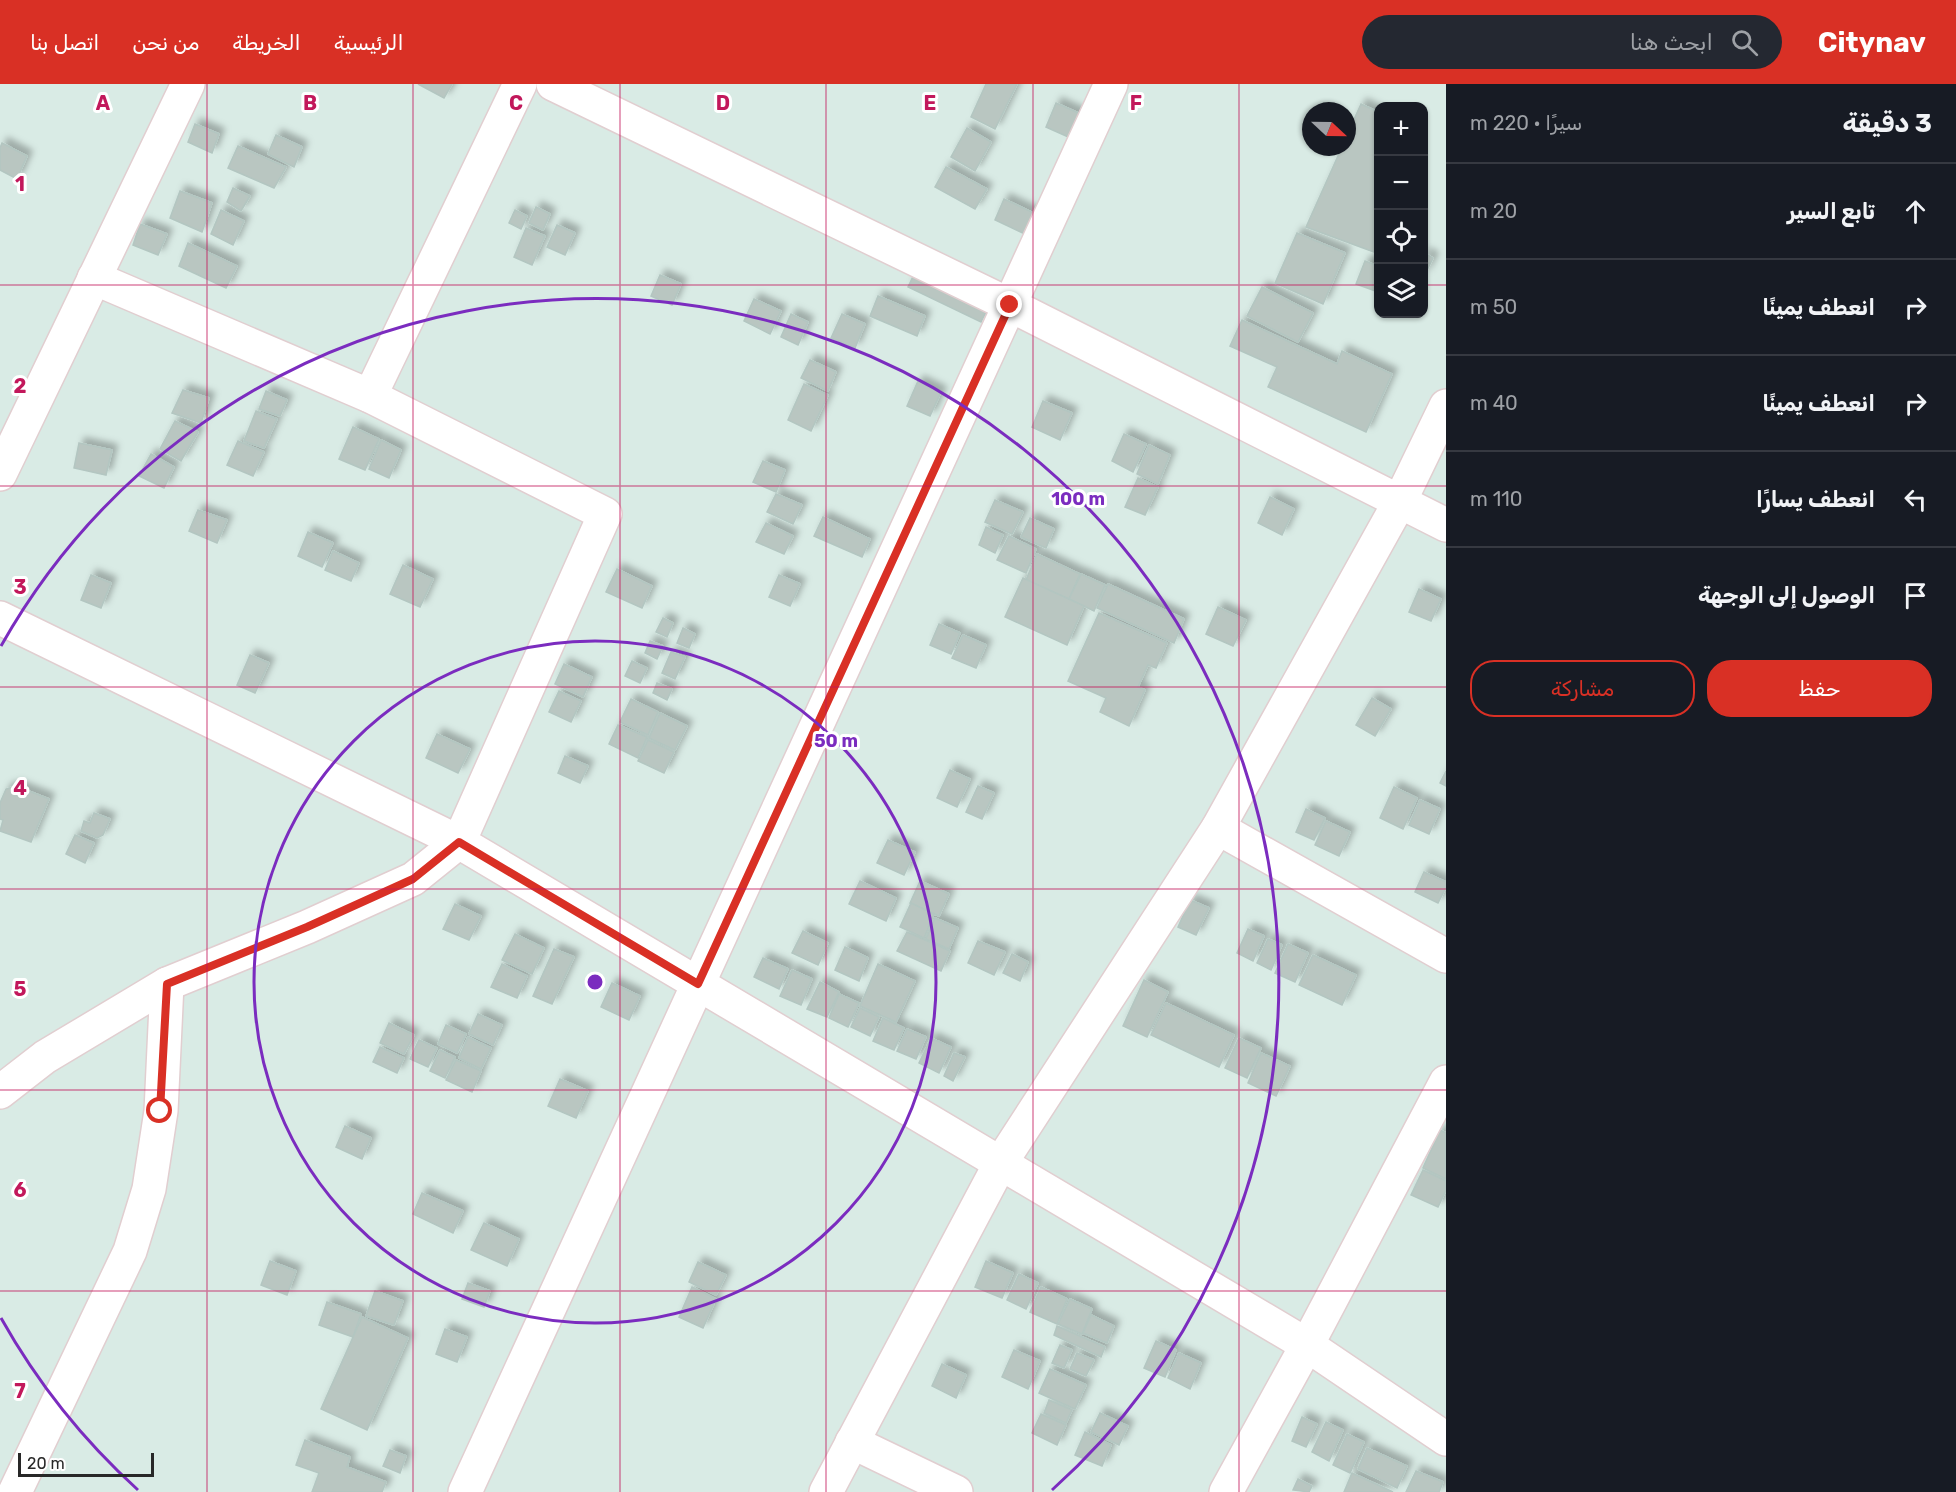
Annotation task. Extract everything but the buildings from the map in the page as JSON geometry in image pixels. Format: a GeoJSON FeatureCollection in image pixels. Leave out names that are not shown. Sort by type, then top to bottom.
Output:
{"type":"FeatureCollection","features":[{"type":"Feature","properties":{"kind":"street"},"geometry":{"type":"LineString","coordinates":[[0,474],[188,84]]}},
{"type":"Feature","properties":{"kind":"street"},"geometry":{"type":"LineString","coordinates":[[370,396],[520,84]]}},
{"type":"Feature","properties":{"kind":"street"},"geometry":{"type":"LineString","coordinates":[[553,84],[1010,305],[1446,525]]}},
{"type":"Feature","properties":{"kind":"street"},"geometry":{"type":"LineString","coordinates":[[465,1492],[1112,84]]}},
{"type":"Feature","properties":{"kind":"street"},"geometry":{"type":"LineString","coordinates":[[0,1092],[45,1057],[167,984],[307,927],[413,879],[459,842],[605,514],[370,396],[94,278]]}},
{"type":"Feature","properties":{"kind":"street"},"geometry":{"type":"LineString","coordinates":[[826,1492],[1000,1164],[1218,828],[1399,503],[1446,406]]}},
{"type":"Feature","properties":{"kind":"street"},"geometry":{"type":"LineString","coordinates":[[0,618],[459,842],[1307,1345],[1446,1439]]}},
{"type":"Feature","properties":{"kind":"street"},"geometry":{"type":"LineString","coordinates":[[1218,828],[1446,956]]}},
{"type":"Feature","properties":{"kind":"street"},"geometry":{"type":"LineString","coordinates":[[15,1492],[130,1251],[149,1189],[160,1111],[167,984]]}},
{"type":"Feature","properties":{"kind":"street"},"geometry":{"type":"LineString","coordinates":[[1226,1492],[1307,1345],[1446,1082]]}},
{"type":"Feature","properties":{"kind":"street"},"geometry":{"type":"LineString","coordinates":[[852,1442],[956,1492]]}},
{"type":"Feature","properties":{"kind":"route"},"geometry":{"type":"LineString","coordinates":[[160,1111],[167,984],[307,927],[413,879],[459,842],[698,984],[1010,305]]}}]}
